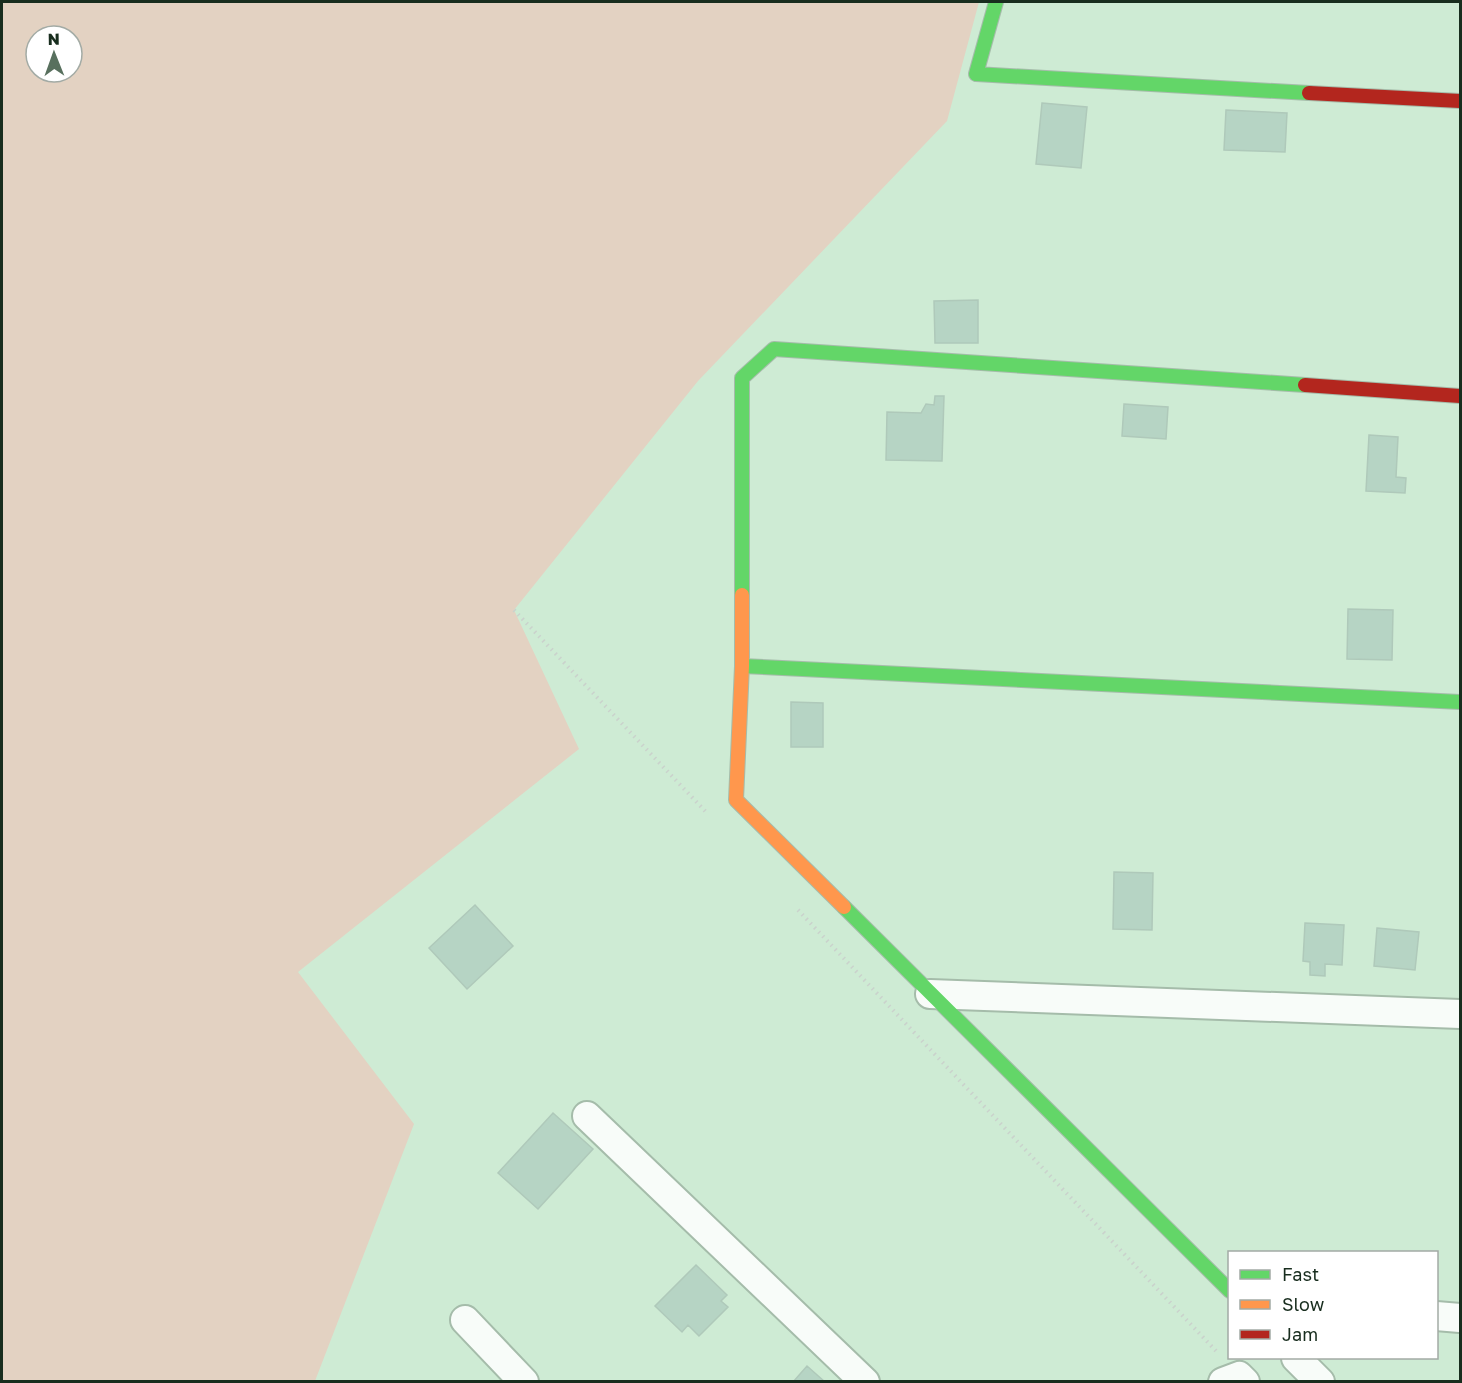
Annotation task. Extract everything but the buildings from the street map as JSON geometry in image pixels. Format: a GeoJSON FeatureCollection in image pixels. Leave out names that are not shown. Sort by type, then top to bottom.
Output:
{"type":"FeatureCollection","features":[{"type":"Feature","properties":{"kind":"street"},"geometry":{"type":"LineString","coordinates":[[996,2],[976,74],[1461,100]]}},
{"type":"Feature","properties":{"kind":"street"},"geometry":{"type":"LineString","coordinates":[[1228,1290],[736,800],[742,666],[742,378],[774,349],[1461,396]]}},
{"type":"Feature","properties":{"kind":"street"},"geometry":{"type":"LineString","coordinates":[[742,666],[1461,702]]}},
{"type":"Feature","properties":{"kind":"street"},"geometry":{"type":"LineString","coordinates":[[930,994],[1461,1014]]}},
{"type":"Feature","properties":{"kind":"street"},"geometry":{"type":"LineString","coordinates":[[586,1116],[865,1382]]}},
{"type":"Feature","properties":{"kind":"street"},"geometry":{"type":"LineString","coordinates":[[1438,1316],[1461,1318]]}},
{"type":"Feature","properties":{"kind":"street"},"geometry":{"type":"LineString","coordinates":[[465,1320],[524,1382]]}},
{"type":"Feature","properties":{"kind":"street"},"geometry":{"type":"LineString","coordinates":[[1297,1359],[1320,1382]]}},
{"type":"Feature","properties":{"kind":"path"},"geometry":{"type":"LineString","coordinates":[[514,610],[712,819]]}},
{"type":"Feature","properties":{"kind":"path"},"geometry":{"type":"LineString","coordinates":[[794,906],[1236,1380]]}},
{"type":"Feature","properties":{"kind":"shaded area"},"geometry":{"type":"Polygon","coordinates":[[[2,2],[979,2],[947,121],[698,381],[514,610],[579,749],[298,972],[414,1124],[315,1381],[2,1381],[2,2]]]}},
{"type":"Feature","properties":{"kind":"traffic: fast"},"geometry":{"type":"LineString","coordinates":[[996,2],[976,74],[1309,93]]}},
{"type":"Feature","properties":{"kind":"traffic: fast"},"geometry":{"type":"LineString","coordinates":[[742,595],[742,378],[774,349],[1305,385]]}},
{"type":"Feature","properties":{"kind":"traffic: fast"},"geometry":{"type":"LineString","coordinates":[[742,666],[1460,702]]}},
{"type":"Feature","properties":{"kind":"traffic: fast"},"geometry":{"type":"LineString","coordinates":[[844,907],[1228,1289]]}},
{"type":"Feature","properties":{"kind":"traffic: slow"},"geometry":{"type":"LineString","coordinates":[[742,595],[742,666],[736,800],[844,907]]}},
{"type":"Feature","properties":{"kind":"traffic: jam"},"geometry":{"type":"LineString","coordinates":[[1309,93],[1460,101]]}},
{"type":"Feature","properties":{"kind":"traffic: jam"},"geometry":{"type":"LineString","coordinates":[[1305,385],[1460,396]]}}]}
